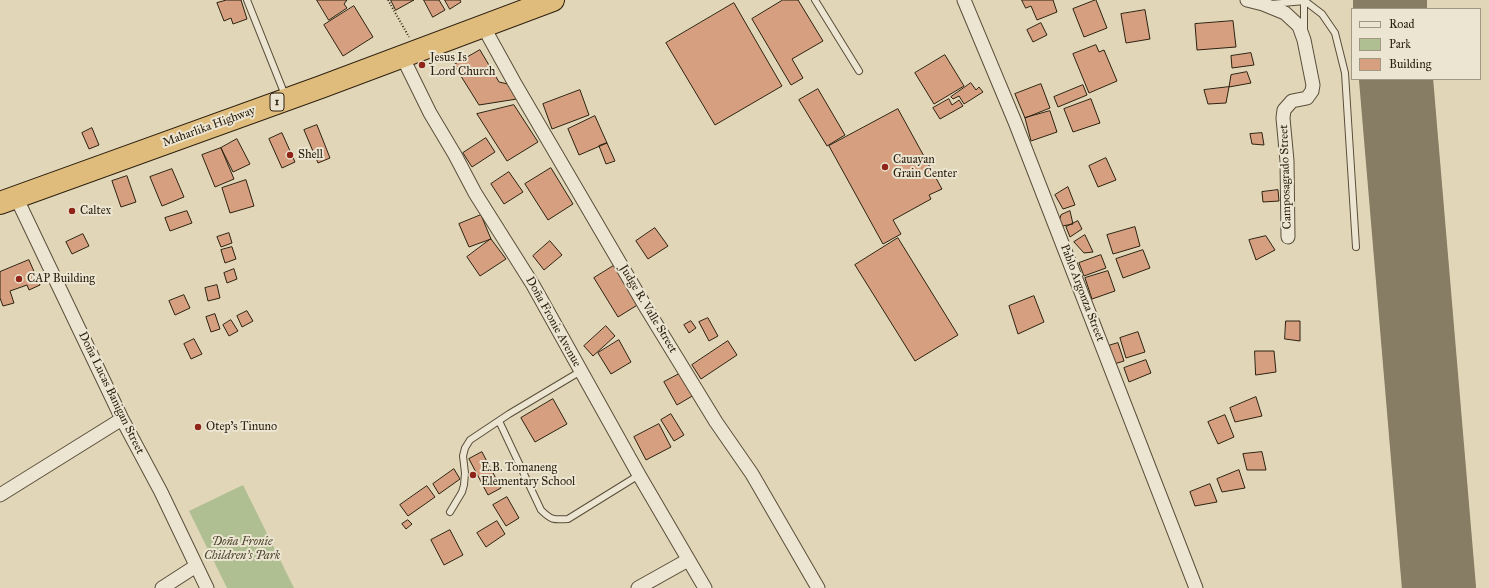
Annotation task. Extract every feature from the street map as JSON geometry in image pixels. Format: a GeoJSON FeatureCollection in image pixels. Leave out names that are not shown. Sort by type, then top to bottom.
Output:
{"type":"FeatureCollection","features":[{"type":"Feature","properties":{"kind":"highway","name":"Maharlika Highway"},"geometry":{"type":"LineString","coordinates":[[8,200],[287,99],[553,0]]}},
{"type":"Feature","properties":{"kind":"street","name":"Pablo Argonza Street"},"geometry":{"type":"LineString","coordinates":[[964,0],[1024,143],[1196,588]]}},
{"type":"Feature","properties":{"kind":"street","name":"Camposagrado Street"},"geometry":{"type":"LineString","coordinates":[[1247,0],[1263,4],[1285,13],[1299,26],[1304,40],[1313,85],[1312,91],[1307,98],[1292,101],[1284,110],[1283,118],[1287,160],[1288,237]]}},
{"type":"Feature","properties":{"kind":"street","name":"Judge R. Valle Street"},"geometry":{"type":"LineString","coordinates":[[483,26],[514,82],[645,306],[716,422],[752,474],[818,588]]}},
{"type":"Feature","properties":{"kind":"street","name":"Doña Fronie Avenue"},"geometry":{"type":"LineString","coordinates":[[410,53],[430,113],[475,193],[533,284],[705,588]]}},
{"type":"Feature","properties":{"kind":"street","name":"Doña Lucas Banigan Street"},"geometry":{"type":"LineString","coordinates":[[8,200],[161,492],[207,588]]}},
{"type":"Feature","properties":{"kind":"street"},"geometry":{"type":"LineString","coordinates":[[0,495],[122,419]]}},
{"type":"Feature","properties":{"kind":"street"},"geometry":{"type":"LineString","coordinates":[[638,588],[688,560]]}},
{"type":"Feature","properties":{"kind":"street"},"geometry":{"type":"LineString","coordinates":[[162,588],[196,566]]}},
{"type":"Feature","properties":{"kind":"lane"},"geometry":{"type":"LineString","coordinates":[[247,0],[287,99]]}},
{"type":"Feature","properties":{"kind":"lane"},"geometry":{"type":"LineString","coordinates":[[815,0],[859,71]]}},
{"type":"Feature","properties":{"kind":"lane"},"geometry":{"type":"LineString","coordinates":[[1263,4],[1304,1],[1322,14],[1335,33],[1345,73],[1356,247]]}},
{"type":"Feature","properties":{"kind":"lane"},"geometry":{"type":"LineString","coordinates":[[1304,1],[1304,40]]}},
{"type":"Feature","properties":{"kind":"lane"},"geometry":{"type":"LineString","coordinates":[[450,512],[462,492],[464,485],[464,448],[470,440],[581,371]]}},
{"type":"Feature","properties":{"kind":"lane"},"geometry":{"type":"LineString","coordinates":[[499,421],[541,510],[549,518],[555,520],[568,519],[640,475]]}},
{"type":"Feature","properties":{"kind":"path"},"geometry":{"type":"LineString","coordinates":[[388,0],[410,53]]}},
{"type":"Feature","properties":{"kind":"green space","name":"Doña Fronie Children's Park"},"geometry":{"type":"Polygon","coordinates":[[[243,485],[294,588],[227,588],[189,511],[243,485]]]}},
{"type":"Feature","properties":{"kind":"building"},"geometry":{"type":"Polygon","coordinates":[[[227,0],[241,0],[247,19],[233,24],[231,18],[224,21],[217,3],[227,0]]]}},
{"type":"Feature","properties":{"kind":"building"},"geometry":{"type":"Polygon","coordinates":[[[317,0],[347,0],[344,4],[347,8],[329,20],[317,0]]]}},
{"type":"Feature","properties":{"kind":"building"},"geometry":{"type":"Polygon","coordinates":[[[391,0],[414,0],[396,10],[391,0]]]}},
{"type":"Feature","properties":{"kind":"building"},"geometry":{"type":"Polygon","coordinates":[[[424,0],[439,0],[445,10],[433,17],[424,0]]]}},
{"type":"Feature","properties":{"kind":"building"},"geometry":{"type":"Polygon","coordinates":[[[445,0],[460,0],[461,2],[450,9],[445,0]]]}},
{"type":"Feature","properties":{"kind":"building"},"geometry":{"type":"Polygon","coordinates":[[[783,0],[798,0],[823,41],[792,59],[803,78],[791,85],[752,19],[783,0]]]}},
{"type":"Feature","properties":{"kind":"building"},"geometry":{"type":"Polygon","coordinates":[[[1022,0],[1053,0],[1057,12],[1037,20],[1031,6],[1026,8],[1022,0]]]}},
{"type":"Feature","properties":{"kind":"building"},"geometry":{"type":"Polygon","coordinates":[[[1096,0],[1107,28],[1084,37],[1073,9],[1096,0]]]}},
{"type":"Feature","properties":{"kind":"building"},"geometry":{"type":"Polygon","coordinates":[[[734,3],[782,86],[715,125],[666,43],[734,3]]]}},
{"type":"Feature","properties":{"kind":"building"},"geometry":{"type":"Polygon","coordinates":[[[354,6],[373,37],[343,56],[324,25],[354,6]]]}},
{"type":"Feature","properties":{"kind":"building"},"geometry":{"type":"Polygon","coordinates":[[[1145,10],[1150,39],[1126,43],[1121,14],[1145,10]]]}},
{"type":"Feature","properties":{"kind":"building"},"geometry":{"type":"Polygon","coordinates":[[[1233,21],[1236,47],[1197,50],[1195,24],[1233,21]]]}},
{"type":"Feature","properties":{"kind":"building"},"geometry":{"type":"Polygon","coordinates":[[[1041,23],[1047,35],[1033,42],[1027,30],[1041,23]]]}},
{"type":"Feature","properties":{"kind":"building"},"geometry":{"type":"Polygon","coordinates":[[[1096,45],[1099,52],[1104,50],[1117,81],[1089,93],[1073,54],[1096,45]]]}},
{"type":"Feature","properties":{"kind":"building"},"geometry":{"type":"Polygon","coordinates":[[[480,50],[499,82],[508,84],[517,99],[479,105],[454,65],[480,50]]]}},
{"type":"Feature","properties":{"kind":"building"},"geometry":{"type":"Polygon","coordinates":[[[1251,53],[1254,65],[1232,68],[1231,56],[1251,53]]]}},
{"type":"Feature","properties":{"kind":"building"},"geometry":{"type":"Polygon","coordinates":[[[945,55],[964,86],[934,104],[915,73],[945,55]]]}},
{"type":"Feature","properties":{"kind":"building"},"geometry":{"type":"Polygon","coordinates":[[[1247,72],[1251,83],[1229,87],[1231,75],[1247,72]]]}},
{"type":"Feature","properties":{"kind":"building"},"geometry":{"type":"Polygon","coordinates":[[[971,83],[976,90],[979,87],[983,92],[964,104],[959,96],[953,99],[951,97],[971,83]]]}},
{"type":"Feature","properties":{"kind":"building"},"geometry":{"type":"Polygon","coordinates":[[[1041,84],[1050,108],[1025,118],[1015,94],[1041,84]]]}},
{"type":"Feature","properties":{"kind":"building"},"geometry":{"type":"Polygon","coordinates":[[[1083,85],[1087,95],[1058,107],[1054,97],[1083,85]]]}},
{"type":"Feature","properties":{"kind":"building"},"geometry":{"type":"Polygon","coordinates":[[[1229,87],[1226,103],[1208,104],[1204,90],[1229,87]]]}},
{"type":"Feature","properties":{"kind":"building"},"geometry":{"type":"Polygon","coordinates":[[[818,89],[845,135],[827,146],[799,100],[818,89]]]}},
{"type":"Feature","properties":{"kind":"building"},"geometry":{"type":"Polygon","coordinates":[[[580,90],[589,115],[552,129],[543,104],[580,90]]]}},
{"type":"Feature","properties":{"kind":"building"},"geometry":{"type":"Polygon","coordinates":[[[949,99],[952,105],[959,100],[963,106],[940,119],[933,108],[949,99]]]}},
{"type":"Feature","properties":{"kind":"building"},"geometry":{"type":"Polygon","coordinates":[[[1091,99],[1100,123],[1073,132],[1064,109],[1091,99]]]}},
{"type":"Feature","properties":{"kind":"building"},"geometry":{"type":"Polygon","coordinates":[[[514,105],[538,142],[507,161],[477,114],[514,105]]]}},
{"type":"Feature","properties":{"kind":"building","name":"Cauayan Grain Center"},"geometry":{"type":"Polygon","coordinates":[[[898,109],[942,189],[929,195],[931,199],[893,220],[901,234],[883,244],[829,146],[898,109]]]}},
{"type":"Feature","properties":{"kind":"building"},"geometry":{"type":"Polygon","coordinates":[[[1050,111],[1057,132],[1031,141],[1025,118],[1050,111]]]}},
{"type":"Feature","properties":{"kind":"building"},"geometry":{"type":"Polygon","coordinates":[[[595,116],[607,143],[579,155],[568,129],[595,116]]]}},
{"type":"Feature","properties":{"kind":"building"},"geometry":{"type":"Polygon","coordinates":[[[317,125],[330,158],[318,163],[304,130],[317,125]]]}},
{"type":"Feature","properties":{"kind":"building"},"geometry":{"type":"Polygon","coordinates":[[[92,128],[99,145],[89,149],[82,133],[92,128]]]}},
{"type":"Feature","properties":{"kind":"building"},"geometry":{"type":"Polygon","coordinates":[[[282,133],[295,162],[282,168],[269,139],[282,133]]]}},
{"type":"Feature","properties":{"kind":"building"},"geometry":{"type":"Polygon","coordinates":[[[1262,133],[1264,145],[1252,144],[1250,134],[1262,133]]]}},
{"type":"Feature","properties":{"kind":"building"},"geometry":{"type":"Polygon","coordinates":[[[486,138],[495,152],[472,167],[463,153],[486,138]]]}},
{"type":"Feature","properties":{"kind":"building"},"geometry":{"type":"Polygon","coordinates":[[[237,139],[250,164],[233,172],[221,148],[237,139]]]}},
{"type":"Feature","properties":{"kind":"building"},"geometry":{"type":"Polygon","coordinates":[[[607,143],[615,161],[606,164],[599,146],[607,143]]]}},
{"type":"Feature","properties":{"kind":"building"},"geometry":{"type":"Polygon","coordinates":[[[221,148],[234,179],[215,187],[202,155],[221,148]]]}},
{"type":"Feature","properties":{"kind":"building"},"geometry":{"type":"Polygon","coordinates":[[[1106,158],[1116,180],[1098,187],[1089,166],[1106,158]]]}},
{"type":"Feature","properties":{"kind":"building"},"geometry":{"type":"Polygon","coordinates":[[[551,168],[573,204],[548,220],[525,184],[551,168]]]}},
{"type":"Feature","properties":{"kind":"building"},"geometry":{"type":"Polygon","coordinates":[[[172,169],[184,197],[162,206],[150,177],[172,169]]]}},
{"type":"Feature","properties":{"kind":"building"},"geometry":{"type":"Polygon","coordinates":[[[509,172],[523,192],[504,204],[491,184],[509,172]]]}},
{"type":"Feature","properties":{"kind":"building"},"geometry":{"type":"Polygon","coordinates":[[[127,176],[136,202],[121,207],[112,181],[127,176]]]}},
{"type":"Feature","properties":{"kind":"building"},"geometry":{"type":"Polygon","coordinates":[[[246,180],[254,206],[230,213],[222,188],[246,180]]]}},
{"type":"Feature","properties":{"kind":"building"},"geometry":{"type":"Polygon","coordinates":[[[1068,187],[1075,205],[1063,209],[1055,195],[1068,187]]]}},
{"type":"Feature","properties":{"kind":"building"},"geometry":{"type":"Polygon","coordinates":[[[1278,190],[1279,201],[1263,202],[1262,192],[1278,190]]]}},
{"type":"Feature","properties":{"kind":"building"},"geometry":{"type":"Polygon","coordinates":[[[187,211],[192,223],[170,231],[165,218],[187,211]]]}},
{"type":"Feature","properties":{"kind":"building"},"geometry":{"type":"Polygon","coordinates":[[[1070,211],[1073,224],[1057,227],[1061,215],[1070,211]]]}},
{"type":"Feature","properties":{"kind":"building"},"geometry":{"type":"Polygon","coordinates":[[[481,215],[491,239],[469,247],[459,224],[481,215]]]}},
{"type":"Feature","properties":{"kind":"building"},"geometry":{"type":"Polygon","coordinates":[[[1078,221],[1082,229],[1070,237],[1066,227],[1078,221]]]}},
{"type":"Feature","properties":{"kind":"building"},"geometry":{"type":"Polygon","coordinates":[[[1135,227],[1140,246],[1113,254],[1107,235],[1135,227]]]}},
{"type":"Feature","properties":{"kind":"building"},"geometry":{"type":"Polygon","coordinates":[[[655,228],[668,246],[648,259],[636,241],[655,228]]]}},
{"type":"Feature","properties":{"kind":"building"},"geometry":{"type":"Polygon","coordinates":[[[229,233],[232,243],[221,247],[217,237],[229,233]]]}},
{"type":"Feature","properties":{"kind":"building"},"geometry":{"type":"Polygon","coordinates":[[[83,234],[89,246],[72,254],[66,242],[83,234]]]}},
{"type":"Feature","properties":{"kind":"building"},"geometry":{"type":"Polygon","coordinates":[[[1085,235],[1093,252],[1084,253],[1074,242],[1085,235]]]}},
{"type":"Feature","properties":{"kind":"building"},"geometry":{"type":"Polygon","coordinates":[[[1266,236],[1275,250],[1256,260],[1249,240],[1266,236]]]}},
{"type":"Feature","properties":{"kind":"building"},"geometry":{"type":"Polygon","coordinates":[[[898,238],[958,335],[915,361],[855,265],[898,238]]]}},
{"type":"Feature","properties":{"kind":"building"},"geometry":{"type":"Polygon","coordinates":[[[491,239],[506,259],[480,276],[467,257],[491,239]]]}},
{"type":"Feature","properties":{"kind":"building"},"geometry":{"type":"Polygon","coordinates":[[[550,241],[562,255],[544,270],[533,256],[550,241]]]}},
{"type":"Feature","properties":{"kind":"building"},"geometry":{"type":"Polygon","coordinates":[[[232,247],[236,259],[225,263],[221,250],[232,247]]]}},
{"type":"Feature","properties":{"kind":"building"},"geometry":{"type":"Polygon","coordinates":[[[1143,250],[1150,268],[1123,278],[1116,259],[1143,250]]]}},
{"type":"Feature","properties":{"kind":"building"},"geometry":{"type":"Polygon","coordinates":[[[1101,255],[1106,268],[1084,276],[1079,263],[1101,255]]]}},
{"type":"Feature","properties":{"kind":"building","name":"CAP Building"},"geometry":{"type":"Polygon","coordinates":[[[29,260],[40,285],[29,290],[27,285],[10,291],[14,303],[3,306],[0,298],[0,272],[29,260]]]}},
{"type":"Feature","properties":{"kind":"building"},"geometry":{"type":"Polygon","coordinates":[[[615,265],[639,304],[618,317],[594,278],[615,265]]]}},
{"type":"Feature","properties":{"kind":"building"},"geometry":{"type":"Polygon","coordinates":[[[234,269],[237,279],[227,283],[224,273],[234,269]]]}},
{"type":"Feature","properties":{"kind":"building"},"geometry":{"type":"Polygon","coordinates":[[[1108,271],[1115,291],[1092,299],[1085,278],[1108,271]]]}},
{"type":"Feature","properties":{"kind":"building"},"geometry":{"type":"Polygon","coordinates":[[[217,285],[220,298],[208,301],[205,288],[217,285]]]}},
{"type":"Feature","properties":{"kind":"building"},"geometry":{"type":"Polygon","coordinates":[[[184,295],[190,308],[175,315],[169,301],[184,295]]]}},
{"type":"Feature","properties":{"kind":"building"},"geometry":{"type":"Polygon","coordinates":[[[1034,296],[1044,322],[1018,334],[1009,306],[1034,296]]]}},
{"type":"Feature","properties":{"kind":"building"},"geometry":{"type":"Polygon","coordinates":[[[247,311],[253,321],[242,327],[237,316],[247,311]]]}},
{"type":"Feature","properties":{"kind":"building"},"geometry":{"type":"Polygon","coordinates":[[[215,314],[220,329],[211,332],[206,317],[215,314]]]}},
{"type":"Feature","properties":{"kind":"building"},"geometry":{"type":"Polygon","coordinates":[[[708,318],[718,336],[709,341],[699,322],[708,318]]]}},
{"type":"Feature","properties":{"kind":"building"},"geometry":{"type":"Polygon","coordinates":[[[231,320],[238,331],[229,336],[223,325],[231,320]]]}},
{"type":"Feature","properties":{"kind":"building"},"geometry":{"type":"Polygon","coordinates":[[[691,321],[696,328],[689,333],[684,325],[691,321]]]}},
{"type":"Feature","properties":{"kind":"building"},"geometry":{"type":"Polygon","coordinates":[[[1286,321],[1300,321],[1300,341],[1285,339],[1286,321]]]}},
{"type":"Feature","properties":{"kind":"building"},"geometry":{"type":"Polygon","coordinates":[[[606,326],[615,336],[593,356],[584,346],[606,326]]]}},
{"type":"Feature","properties":{"kind":"building"},"geometry":{"type":"Polygon","coordinates":[[[1138,332],[1145,352],[1126,358],[1120,338],[1138,332]]]}},
{"type":"Feature","properties":{"kind":"building"},"geometry":{"type":"Polygon","coordinates":[[[194,339],[202,354],[191,359],[184,344],[194,339]]]}},
{"type":"Feature","properties":{"kind":"building"},"geometry":{"type":"Polygon","coordinates":[[[619,340],[631,362],[611,374],[598,353],[619,340]]]}},
{"type":"Feature","properties":{"kind":"building"},"geometry":{"type":"Polygon","coordinates":[[[728,341],[737,355],[701,379],[692,365],[728,341]]]}},
{"type":"Feature","properties":{"kind":"building"},"geometry":{"type":"Polygon","coordinates":[[[1118,343],[1124,361],[1114,364],[1108,346],[1118,343]]]}},
{"type":"Feature","properties":{"kind":"building"},"geometry":{"type":"Polygon","coordinates":[[[1255,351],[1274,351],[1276,372],[1256,375],[1255,351]]]}},
{"type":"Feature","properties":{"kind":"building"},"geometry":{"type":"Polygon","coordinates":[[[1146,360],[1151,373],[1129,382],[1124,368],[1146,360]]]}},
{"type":"Feature","properties":{"kind":"building"},"geometry":{"type":"Polygon","coordinates":[[[681,373],[694,395],[677,405],[664,382],[681,373]]]}},
{"type":"Feature","properties":{"kind":"building"},"geometry":{"type":"Polygon","coordinates":[[[1256,397],[1262,416],[1235,422],[1230,408],[1256,397]]]}},
{"type":"Feature","properties":{"kind":"building"},"geometry":{"type":"Polygon","coordinates":[[[553,399],[567,424],[535,442],[521,418],[553,399]]]}},
{"type":"Feature","properties":{"kind":"building"},"geometry":{"type":"Polygon","coordinates":[[[671,414],[684,435],[674,441],[661,420],[671,414]]]}},
{"type":"Feature","properties":{"kind":"building"},"geometry":{"type":"Polygon","coordinates":[[[1225,415],[1234,437],[1218,444],[1208,422],[1225,415]]]}},
{"type":"Feature","properties":{"kind":"building"},"geometry":{"type":"Polygon","coordinates":[[[659,424],[671,447],[646,460],[634,437],[659,424]]]}},
{"type":"Feature","properties":{"kind":"building"},"geometry":{"type":"Polygon","coordinates":[[[482,452],[501,488],[488,495],[469,459],[482,452]]]}},
{"type":"Feature","properties":{"kind":"building"},"geometry":{"type":"Polygon","coordinates":[[[1262,452],[1266,470],[1247,470],[1243,454],[1262,452]]]}},
{"type":"Feature","properties":{"kind":"building"},"geometry":{"type":"Polygon","coordinates":[[[454,469],[460,479],[439,494],[433,484],[454,469]]]}},
{"type":"Feature","properties":{"kind":"building"},"geometry":{"type":"Polygon","coordinates":[[[1239,470],[1245,488],[1222,492],[1217,479],[1239,470]]]}},
{"type":"Feature","properties":{"kind":"building"},"geometry":{"type":"Polygon","coordinates":[[[1210,484],[1217,502],[1195,506],[1190,492],[1210,484]]]}},
{"type":"Feature","properties":{"kind":"building"},"geometry":{"type":"Polygon","coordinates":[[[427,486],[435,497],[408,516],[400,505],[427,486]]]}},
{"type":"Feature","properties":{"kind":"building"},"geometry":{"type":"Polygon","coordinates":[[[507,497],[519,518],[506,526],[493,505],[507,497]]]}},
{"type":"Feature","properties":{"kind":"building"},"geometry":{"type":"Polygon","coordinates":[[[408,520],[412,524],[406,529],[402,524],[408,520]]]}},
{"type":"Feature","properties":{"kind":"building"},"geometry":{"type":"Polygon","coordinates":[[[497,521],[505,534],[486,547],[477,533],[497,521]]]}},
{"type":"Feature","properties":{"kind":"building"},"geometry":{"type":"Polygon","coordinates":[[[450,530],[463,555],[444,565],[431,540],[450,530]]]}},
{"type":"Feature","properties":{"kind":"runway"},"geometry":{"type":"LineString","coordinates":[[1390,0],[1390,8]]}},
{"type":"Feature","properties":{"kind":"runway"},"geometry":{"type":"LineString","coordinates":[[1396,80],[1439,588]]}},
{"type":"Feature","properties":{"kind":"place","name":"Jesus Is Lord Church"},"geometry":{"type":"Point","coordinates":[422,65]}},
{"type":"Feature","properties":{"kind":"place","name":"Shell"},"geometry":{"type":"Point","coordinates":[290,155]}},
{"type":"Feature","properties":{"kind":"place","name":"Cauayan Grain Center"},"geometry":{"type":"Point","coordinates":[885,167]}},
{"type":"Feature","properties":{"kind":"place","name":"Caltex"},"geometry":{"type":"Point","coordinates":[72,211]}},
{"type":"Feature","properties":{"kind":"place","name":"CAP Building"},"geometry":{"type":"Point","coordinates":[19,279]}},
{"type":"Feature","properties":{"kind":"place","name":"Otep's Tinuno"},"geometry":{"type":"Point","coordinates":[198,427]}},
{"type":"Feature","properties":{"kind":"place","name":"E.B. Tomaneng Elementary School"},"geometry":{"type":"Point","coordinates":[473,475]}}]}
